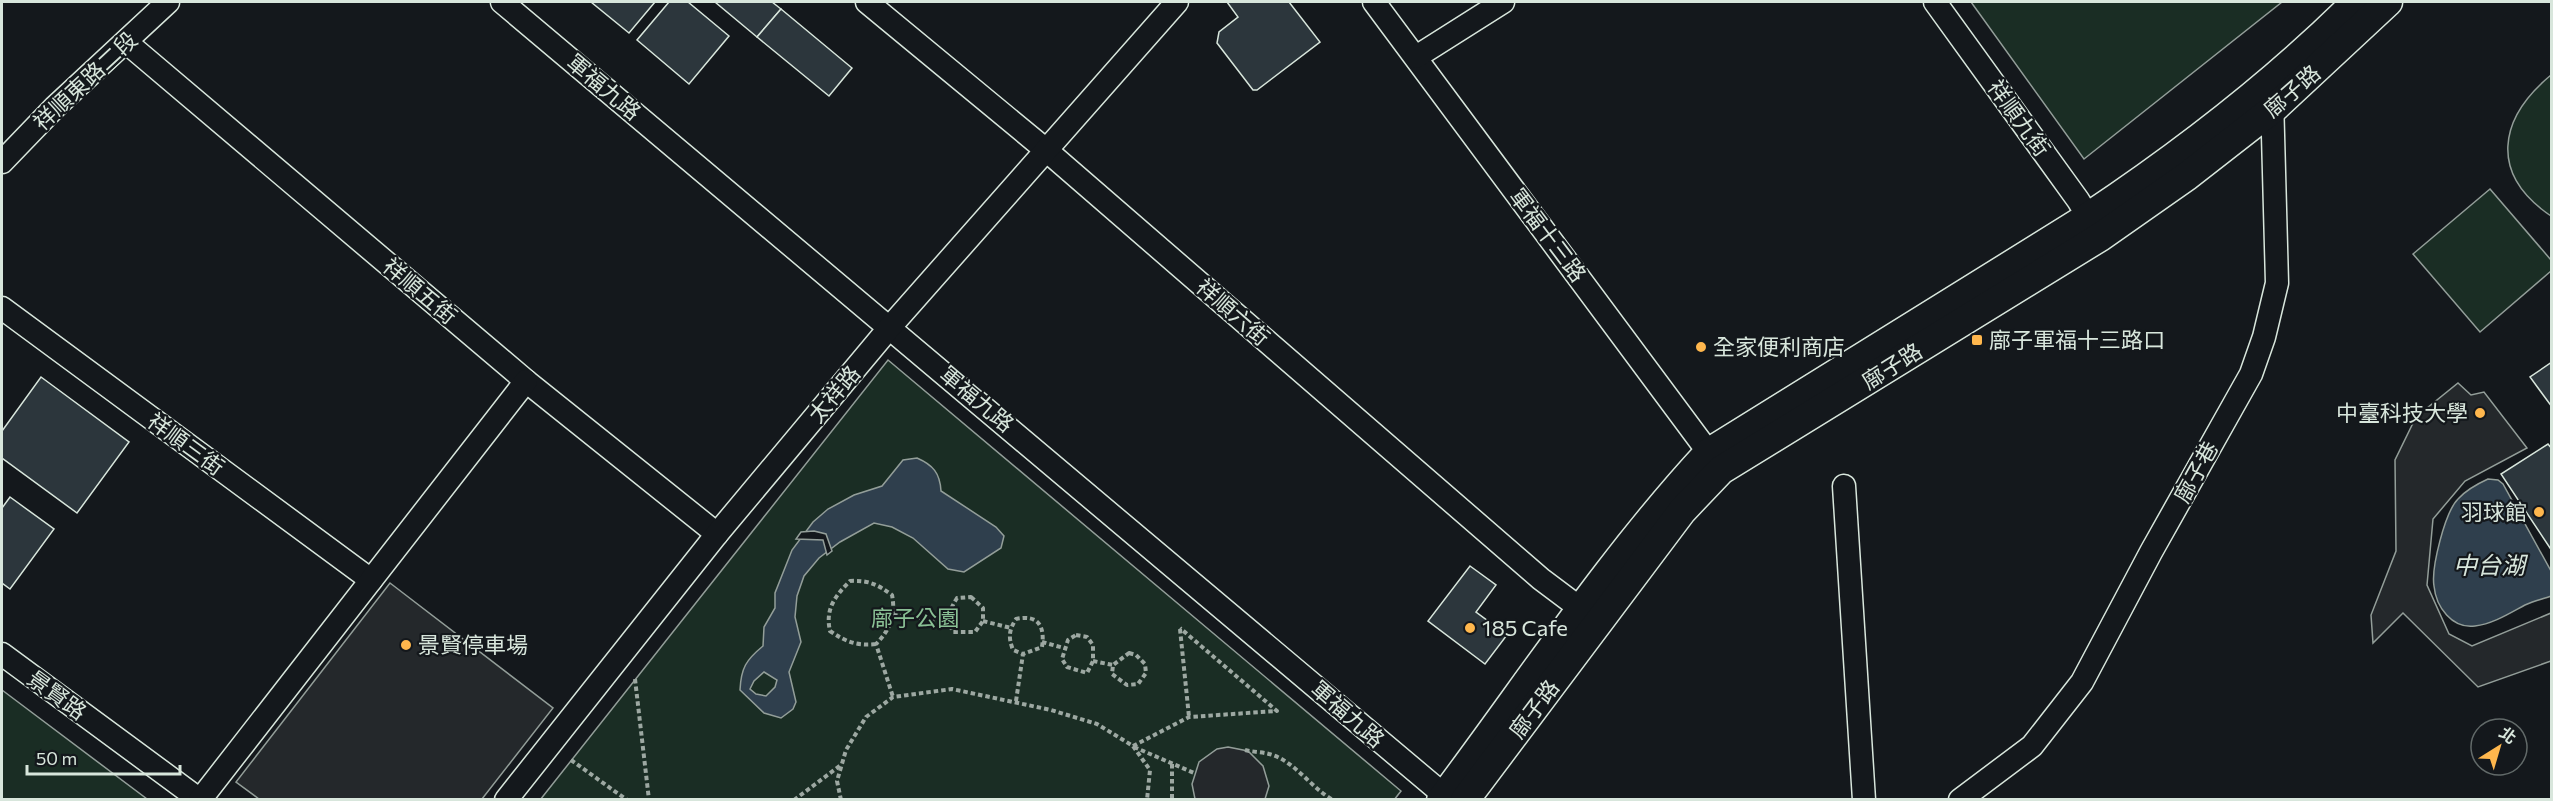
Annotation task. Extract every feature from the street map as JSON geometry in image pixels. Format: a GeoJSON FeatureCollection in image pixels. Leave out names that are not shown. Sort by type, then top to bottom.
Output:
{"type":"FeatureCollection","features":[{"type":"Feature","properties":{"kind":"main road","name":"廍子路"},"geometry":{"type":"LineString","coordinates":[[2094,227],[2147,178],[2272,81],[2356,2]]}},
{"type":"Feature","properties":{"kind":"main road","name":"廍子路"},"geometry":{"type":"LineString","coordinates":[[1450,799],[1590,616],[1682,511],[1714,461],[2094,227],[2187,176],[2273,109],[2388,2]]}},
{"type":"Feature","properties":{"kind":"street","name":"祥順東路二段"},"geometry":{"type":"LineString","coordinates":[[2,162],[55,106],[168,2]]}},
{"type":"Feature","properties":{"kind":"street","name":"軍福九路"},"geometry":{"type":"LineString","coordinates":[[502,2],[1450,799]]}},
{"type":"Feature","properties":{"kind":"street","name":"祥順六街"},"geometry":{"type":"LineString","coordinates":[[867,2],[1046,150],[1541,579],[1590,616]]}},
{"type":"Feature","properties":{"kind":"street","name":"太祥路"},"geometry":{"type":"LineString","coordinates":[[506,800],[717,534],[890,327],[1177,2]]}},
{"type":"Feature","properties":{"kind":"street","name":"軍福十三路"},"geometry":{"type":"LineString","coordinates":[[1374,2],[1714,461]]}},
{"type":"Feature","properties":{"kind":"street"},"geometry":{"type":"LineString","coordinates":[[1416,57],[1503,2]]}},
{"type":"Feature","properties":{"kind":"street","name":"祥順九街"},"geometry":{"type":"LineString","coordinates":[[1935,2],[2094,227]]}},
{"type":"Feature","properties":{"kind":"street","name":"祥順五街"},"geometry":{"type":"LineString","coordinates":[[126,42],[526,381],[717,534]]}},
{"type":"Feature","properties":{"kind":"street","name":"廍子巷"},"geometry":{"type":"LineString","coordinates":[[1960,800],[2032,746],[2082,682],[2151,552],[2251,374],[2264,337],[2277,283],[2272,81]]}},
{"type":"Feature","properties":{"kind":"street","name":"祥順三街"},"geometry":{"type":"LineString","coordinates":[[2,308],[371,580]]}},
{"type":"Feature","properties":{"kind":"street"},"geometry":{"type":"LineString","coordinates":[[200,800],[526,381]]}},
{"type":"Feature","properties":{"kind":"street"},"geometry":{"type":"LineString","coordinates":[[1844,486],[1863,800]]}},
{"type":"Feature","properties":{"kind":"street","name":"景賢路"},"geometry":{"type":"LineString","coordinates":[[2,654],[200,800]]}},
{"type":"Feature","properties":{"kind":"path"},"geometry":{"type":"LineString","coordinates":[[849,580],[866,580],[879,585],[892,595],[895,608],[888,631],[876,644],[858,646],[830,631],[826,617],[834,598],[849,580]]}},
{"type":"Feature","properties":{"kind":"path"},"geometry":{"type":"LineString","coordinates":[[971,597],[983,608],[983,621],[975,632],[965,633],[953,632],[948,621],[950,610],[957,598],[971,597]]}},
{"type":"Feature","properties":{"kind":"path"},"geometry":{"type":"LineString","coordinates":[[893,615],[948,621]]}},
{"type":"Feature","properties":{"kind":"path"},"geometry":{"type":"LineString","coordinates":[[1026,616],[1038,622],[1044,633],[1042,647],[1023,654],[1013,650],[1009,639],[1011,628],[1016,618],[1026,616]]}},
{"type":"Feature","properties":{"kind":"path"},"geometry":{"type":"LineString","coordinates":[[983,621],[1011,628]]}},
{"type":"Feature","properties":{"kind":"path"},"geometry":{"type":"LineString","coordinates":[[1133,746],[1188,717],[1277,711],[1180,628],[1188,717]]}},
{"type":"Feature","properties":{"kind":"path"},"geometry":{"type":"LineString","coordinates":[[1076,635],[1087,637],[1094,645],[1093,661],[1087,673],[1067,667],[1062,659],[1064,648],[1068,640],[1076,635]]}},
{"type":"Feature","properties":{"kind":"path"},"geometry":{"type":"LineString","coordinates":[[1042,642],[1064,648]]}},
{"type":"Feature","properties":{"kind":"path"},"geometry":{"type":"LineString","coordinates":[[876,644],[893,697]]}},
{"type":"Feature","properties":{"kind":"path"},"geometry":{"type":"LineString","coordinates":[[1093,661],[1113,665],[1129,653],[1136,655],[1145,664],[1146,673],[1138,684],[1127,685],[1112,674],[1113,665]]}},
{"type":"Feature","properties":{"kind":"path"},"geometry":{"type":"LineString","coordinates":[[1016,701],[1023,654]]}},
{"type":"Feature","properties":{"kind":"path"},"geometry":{"type":"LineString","coordinates":[[635,679],[649,800]]}},
{"type":"Feature","properties":{"kind":"path"},"geometry":{"type":"LineString","coordinates":[[841,800],[837,781],[846,750],[866,717],[893,697],[952,689],[1016,701],[1097,724],[1133,746],[1194,772]]}},
{"type":"Feature","properties":{"kind":"path"},"geometry":{"type":"LineString","coordinates":[[1133,746],[1150,770],[1147,800]]}},
{"type":"Feature","properties":{"kind":"path"},"geometry":{"type":"LineString","coordinates":[[1245,750],[1271,754],[1292,767],[1321,793],[1333,800]]}},
{"type":"Feature","properties":{"kind":"path"},"geometry":{"type":"LineString","coordinates":[[571,760],[627,800]]}},
{"type":"Feature","properties":{"kind":"path"},"geometry":{"type":"LineString","coordinates":[[1172,764],[1172,800]]}},
{"type":"Feature","properties":{"kind":"path"},"geometry":{"type":"LineString","coordinates":[[794,800],[842,765]]}},
{"type":"Feature","properties":{"kind":"green space"},"geometry":{"type":"Polygon","coordinates":[[[1971,2],[2282,2],[2084,159],[1971,2]]]}},
{"type":"Feature","properties":{"kind":"green space"},"geometry":{"type":"Polygon","coordinates":[[[2551,75],[2551,216],[2531,200],[2517,182],[2510,165],[2508,146],[2511,128],[2520,110],[2533,92],[2551,75]]]}},
{"type":"Feature","properties":{"kind":"green space"},"geometry":{"type":"Polygon","coordinates":[[[2490,189],[2551,260],[2551,271],[2480,332],[2413,254],[2490,189]]]}},
{"type":"Feature","properties":{"kind":"green space","name":"廍子公園"},"geometry":{"type":"Polygon","coordinates":[[[888,360],[1401,791],[1394,800],[540,800],[888,360]]]}},
{"type":"Feature","properties":{"kind":"green space"},"geometry":{"type":"Polygon","coordinates":[[[2,690],[147,799],[2,799],[2,690]]]}},
{"type":"Feature","properties":{"kind":"shaded area"},"geometry":{"type":"Polygon","coordinates":[[[2458,383],[2471,395],[2484,392],[2527,448],[2465,481],[2433,519],[2427,585],[2449,634],[2472,646],[2551,613],[2551,661],[2478,687],[2403,613],[2373,643],[2371,615],[2396,551],[2395,460],[2416,417],[2458,383]]]}},
{"type":"Feature","properties":{"kind":"shaded area","name":"景賢停車場"},"geometry":{"type":"Polygon","coordinates":[[[390,583],[553,708],[482,799],[259,799],[236,782],[390,583]]]}},
{"type":"Feature","properties":{"kind":"shaded area"},"geometry":{"type":"Polygon","coordinates":[[[1228,747],[1248,751],[1263,766],[1269,786],[1265,799],[1195,799],[1192,784],[1199,762],[1217,749],[1228,747]]]}},
{"type":"Feature","properties":{"kind":"water"},"geometry":{"type":"Polygon","coordinates":[[[917,458],[931,467],[937,474],[941,491],[996,527],[1004,536],[1001,548],[964,572],[948,569],[913,538],[892,527],[874,523],[840,542],[819,558],[804,576],[797,596],[795,617],[801,642],[789,672],[796,702],[793,709],[781,718],[764,713],[740,690],[743,670],[752,656],[763,646],[764,627],[775,608],[775,593],[792,550],[813,522],[828,509],[854,495],[882,486],[903,460],[917,458]],[[764,672],[754,681],[750,689],[756,694],[766,696],[775,687],[777,680],[764,672]]]}},
{"type":"Feature","properties":{"kind":"water","name":"中台湖"},"geometry":{"type":"Polygon","coordinates":[[[2488,479],[2498,480],[2503,484],[2551,571],[2551,596],[2525,605],[2488,623],[2467,626],[2452,620],[2438,602],[2434,586],[2435,567],[2444,527],[2453,506],[2465,493],[2488,479]]]}},
{"type":"Feature","properties":{"kind":"pier"},"geometry":{"type":"Polygon","coordinates":[[[814,531],[826,534],[832,551],[827,555],[823,540],[796,539],[801,532],[814,531]]]}},
{"type":"Feature","properties":{"kind":"building"},"geometry":{"type":"Polygon","coordinates":[[[591,2],[655,2],[629,33],[591,2]]]}},
{"type":"Feature","properties":{"kind":"building"},"geometry":{"type":"Polygon","coordinates":[[[669,2],[688,2],[729,36],[689,84],[637,40],[669,2]]]}},
{"type":"Feature","properties":{"kind":"building"},"geometry":{"type":"Polygon","coordinates":[[[715,2],[772,2],[781,9],[757,37],[715,2]]]}},
{"type":"Feature","properties":{"kind":"building"},"geometry":{"type":"Polygon","coordinates":[[[1227,2],[1289,2],[1320,42],[1257,90],[1253,90],[1217,43],[1219,32],[1238,17],[1227,2]]]}},
{"type":"Feature","properties":{"kind":"building"},"geometry":{"type":"Polygon","coordinates":[[[781,9],[852,68],[829,96],[757,37],[781,9]]]}},
{"type":"Feature","properties":{"kind":"building"},"geometry":{"type":"Polygon","coordinates":[[[2552,362],[2552,407],[2530,377],[2552,362]]]}},
{"type":"Feature","properties":{"kind":"building"},"geometry":{"type":"Polygon","coordinates":[[[41,377],[129,442],[77,513],[2,458],[2,431],[41,377]]]}},
{"type":"Feature","properties":{"kind":"building","name":"羽球館"},"geometry":{"type":"Polygon","coordinates":[[[2548,444],[2552,449],[2552,551],[2501,474],[2548,444]]]}},
{"type":"Feature","properties":{"kind":"building"},"geometry":{"type":"Polygon","coordinates":[[[10,497],[54,529],[10,589],[2,583],[2,508],[10,497]]]}},
{"type":"Feature","properties":{"kind":"building"},"geometry":{"type":"Polygon","coordinates":[[[1470,566],[1496,585],[1476,612],[1507,635],[1485,664],[1428,621],[1470,566]]]}},
{"type":"Feature","properties":{"kind":"place","name":"廍子軍福十三路口"},"geometry":{"type":"Point","coordinates":[1977,340]}},
{"type":"Feature","properties":{"kind":"place","name":"全家便利商店"},"geometry":{"type":"Point","coordinates":[1701,347]}},
{"type":"Feature","properties":{"kind":"place","name":"中臺科技大學"},"geometry":{"type":"Point","coordinates":[2480,413]}},
{"type":"Feature","properties":{"kind":"place","name":"羽球館"},"geometry":{"type":"Point","coordinates":[2539,512]}},
{"type":"Feature","properties":{"kind":"place","name":"185 Cafe"},"geometry":{"type":"Point","coordinates":[1470,628]}},
{"type":"Feature","properties":{"kind":"place","name":"景賢停車場"},"geometry":{"type":"Point","coordinates":[406,645]}}]}
